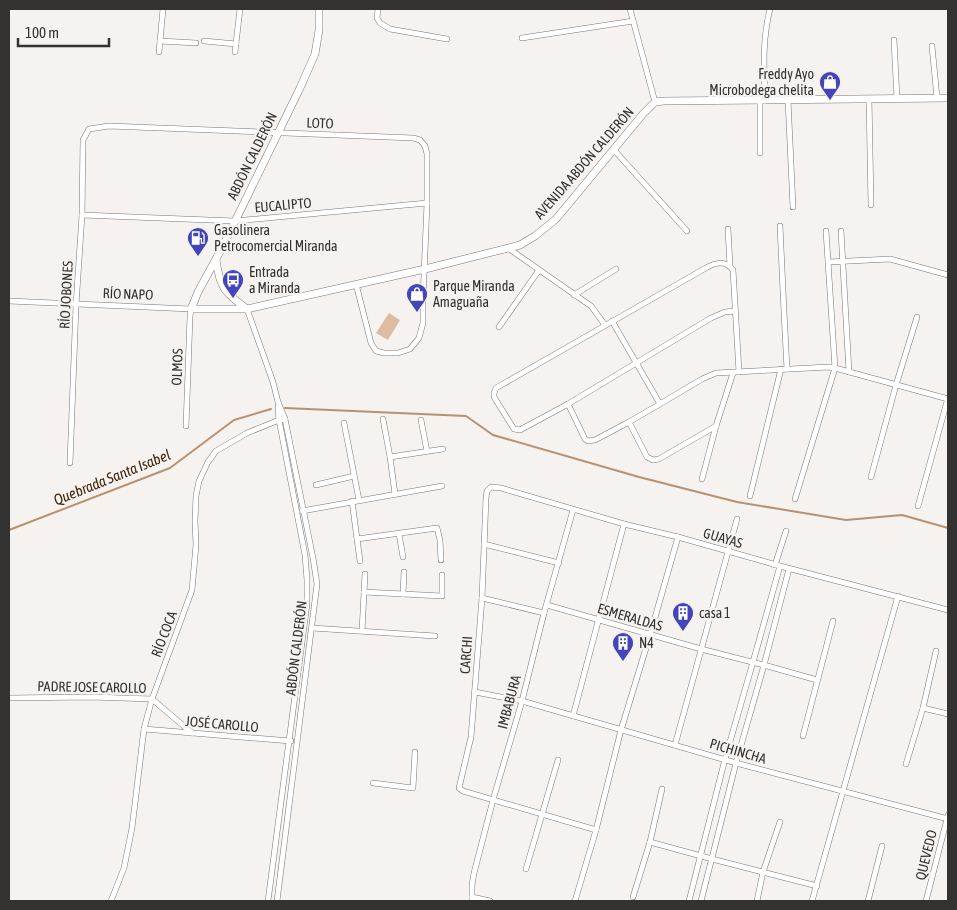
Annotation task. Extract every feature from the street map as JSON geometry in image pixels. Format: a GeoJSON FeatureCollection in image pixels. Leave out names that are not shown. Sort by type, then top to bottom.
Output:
{"type":"FeatureCollection","features":[{"type":"Feature","properties":{"kind":"street"},"geometry":{"type":"LineString","coordinates":[[158,52],[163,9]]}},
{"type":"Feature","properties":{"kind":"street"},"geometry":{"type":"LineString","coordinates":[[235,52],[240,9]]}},
{"type":"Feature","properties":{"kind":"street","name":"ABDÓN CALDERÓN"},"geometry":{"type":"LineString","coordinates":[[191,309],[315,54],[319,30],[319,9]]}},
{"type":"Feature","properties":{"kind":"street"},"geometry":{"type":"LineString","coordinates":[[378,9],[377,18],[380,23],[390,29],[446,39]]}},
{"type":"Feature","properties":{"kind":"street"},"geometry":{"type":"LineString","coordinates":[[630,9],[655,102],[948,98]]}},
{"type":"Feature","properties":{"kind":"street"},"geometry":{"type":"LineString","coordinates":[[760,153],[766,27],[770,9]]}},
{"type":"Feature","properties":{"kind":"street"},"geometry":{"type":"LineString","coordinates":[[522,38],[633,21]]}},
{"type":"Feature","properties":{"kind":"street"},"geometry":{"type":"LineString","coordinates":[[894,40],[897,99]]}},
{"type":"Feature","properties":{"kind":"street"},"geometry":{"type":"LineString","coordinates":[[160,41],[196,43]]}},
{"type":"Feature","properties":{"kind":"street"},"geometry":{"type":"LineString","coordinates":[[204,41],[236,44]]}},
{"type":"Feature","properties":{"kind":"street"},"geometry":{"type":"LineString","coordinates":[[932,46],[937,98]]}},
{"type":"Feature","properties":{"kind":"street"},"geometry":{"type":"LineString","coordinates":[[868,99],[871,205]]}},
{"type":"Feature","properties":{"kind":"street"},"geometry":{"type":"LineString","coordinates":[[788,100],[793,207]]}},
{"type":"Feature","properties":{"kind":"street","name":"AVENIDA ABDÓN CALDERÓN"},"geometry":{"type":"LineString","coordinates":[[247,309],[425,269],[520,244],[535,236],[556,219],[655,102]]}},
{"type":"Feature","properties":{"kind":"street","name":"LOTO"},"geometry":{"type":"LineString","coordinates":[[89,129],[109,126],[413,138],[420,140],[425,146],[427,154],[423,323],[419,338],[410,349],[398,353],[376,351],[371,343],[356,284]]}},
{"type":"Feature","properties":{"kind":"street","name":"RÍO JOBONES"},"geometry":{"type":"LineString","coordinates":[[70,463],[84,140],[89,129]]}},
{"type":"Feature","properties":{"kind":"street"},"geometry":{"type":"LineString","coordinates":[[614,150],[687,231]]}},
{"type":"Feature","properties":{"kind":"street","name":"EUCALIPTO"},"geometry":{"type":"LineString","coordinates":[[82,214],[235,221],[427,203]]}},
{"type":"Feature","properties":{"kind":"street"},"geometry":{"type":"LineString","coordinates":[[780,226],[788,369]]}},
{"type":"Feature","properties":{"kind":"street"},"geometry":{"type":"LineString","coordinates":[[702,479],[716,426],[736,372],[733,270],[730,266],[728,229]]}},
{"type":"Feature","properties":{"kind":"street"},"geometry":{"type":"LineString","coordinates":[[795,499],[835,368],[826,231]]}},
{"type":"Feature","properties":{"kind":"street"},"geometry":{"type":"LineString","coordinates":[[841,231],[849,372]]}},
{"type":"Feature","properties":{"kind":"street"},"geometry":{"type":"LineString","coordinates":[[508,248],[590,306],[605,325]]}},
{"type":"Feature","properties":{"kind":"street"},"geometry":{"type":"LineString","coordinates":[[829,262],[890,259],[948,275]]}},
{"type":"Feature","properties":{"kind":"street"},"geometry":{"type":"LineString","coordinates":[[216,260],[218,277],[226,293],[247,309]]}},
{"type":"Feature","properties":{"kind":"street"},"geometry":{"type":"LineString","coordinates":[[730,266],[720,263],[711,265],[496,388],[494,397],[514,429],[520,430],[568,404],[711,318],[735,310]]}},
{"type":"Feature","properties":{"kind":"street"},"geometry":{"type":"LineString","coordinates":[[574,294],[616,269]]}},
{"type":"Feature","properties":{"kind":"street"},"geometry":{"type":"LineString","coordinates":[[499,327],[539,270]]}},
{"type":"Feature","properties":{"kind":"street","name":"RÍO NAPO"},"geometry":{"type":"LineString","coordinates":[[9,301],[191,309],[247,309]]}},
{"type":"Feature","properties":{"kind":"street","name":"OLMOS"},"geometry":{"type":"LineString","coordinates":[[186,426],[191,309]]}},
{"type":"Feature","properties":{"kind":"street","name":"ABDÓN CALDERÓN"},"geometry":{"type":"LineString","coordinates":[[247,309],[285,419],[317,584],[277,901]]}},
{"type":"Feature","properties":{"kind":"street"},"geometry":{"type":"LineString","coordinates":[[871,477],[917,317]]}},
{"type":"Feature","properties":{"kind":"street"},"geometry":{"type":"LineString","coordinates":[[612,322],[660,404]]}},
{"type":"Feature","properties":{"kind":"street"},"geometry":{"type":"LineString","coordinates":[[568,404],[585,439],[588,441],[595,440],[629,422],[716,373],[835,368],[948,399],[918,506]]}},
{"type":"Feature","properties":{"kind":"street"},"geometry":{"type":"LineString","coordinates":[[750,496],[781,369]]}},
{"type":"Feature","properties":{"kind":"street","name":"ABDÓN CALDERÓN"},"geometry":{"type":"LineString","coordinates":[[268,901],[307,604],[305,555],[279,420],[278,402]]}},
{"type":"Feature","properties":{"kind":"street","name":"RÍO COCA"},"geometry":{"type":"LineString","coordinates":[[111,901],[124,868],[132,828],[144,728],[152,699],[192,590],[196,545],[196,496],[199,480],[216,451],[246,433],[285,419]]}},
{"type":"Feature","properties":{"kind":"street"},"geometry":{"type":"LineString","coordinates":[[383,420],[395,494]]}},
{"type":"Feature","properties":{"kind":"street"},"geometry":{"type":"LineString","coordinates":[[421,420],[427,451]]}},
{"type":"Feature","properties":{"kind":"street"},"geometry":{"type":"LineString","coordinates":[[629,422],[645,454],[653,460],[659,459],[716,426]]}},
{"type":"Feature","properties":{"kind":"street"},"geometry":{"type":"LineString","coordinates":[[344,423],[359,500]]}},
{"type":"Feature","properties":{"kind":"street"},"geometry":{"type":"LineString","coordinates":[[390,457],[443,448]]}},
{"type":"Feature","properties":{"kind":"street"},"geometry":{"type":"LineString","coordinates":[[316,485],[354,476]]}},
{"type":"Feature","properties":{"kind":"street"},"geometry":{"type":"LineString","coordinates":[[297,512],[442,486]]}},
{"type":"Feature","properties":{"kind":"street","name":"GUAYAS"},"geometry":{"type":"LineString","coordinates":[[491,488],[501,488],[624,524],[678,536],[777,566],[948,610]]}},
{"type":"Feature","properties":{"kind":"street","name":"CARCHI"},"geometry":{"type":"LineString","coordinates":[[491,488],[487,491],[486,498],[482,598],[471,737],[459,788],[462,791],[493,800]]}},
{"type":"Feature","properties":{"kind":"street"},"geometry":{"type":"LineString","coordinates":[[352,501],[360,562]]}},
{"type":"Feature","properties":{"kind":"street","name":"IMBABURA"},"geometry":{"type":"LineString","coordinates":[[472,899],[474,873],[573,510]]}},
{"type":"Feature","properties":{"kind":"street"},"geometry":{"type":"LineString","coordinates":[[675,745],[736,519]]}},
{"type":"Feature","properties":{"kind":"street"},"geometry":{"type":"LineString","coordinates":[[573,716],[624,524]]}},
{"type":"Feature","properties":{"kind":"street"},"geometry":{"type":"LineString","coordinates":[[357,539],[437,528],[441,560]]}},
{"type":"Feature","properties":{"kind":"street"},"geometry":{"type":"LineString","coordinates":[[689,901],[724,759],[753,662],[786,531]]}},
{"type":"Feature","properties":{"kind":"street"},"geometry":{"type":"LineString","coordinates":[[399,534],[403,557]]}},
{"type":"Feature","properties":{"kind":"street"},"geometry":{"type":"LineString","coordinates":[[575,901],[596,830],[621,730],[652,635],[678,536]]}},
{"type":"Feature","properties":{"kind":"street"},"geometry":{"type":"LineString","coordinates":[[484,544],[558,563]]}},
{"type":"Feature","properties":{"kind":"street"},"geometry":{"type":"LineString","coordinates":[[701,901],[789,568]]}},
{"type":"Feature","properties":{"kind":"street"},"geometry":{"type":"LineString","coordinates":[[403,594],[404,572]]}},
{"type":"Feature","properties":{"kind":"street"},"geometry":{"type":"LineString","coordinates":[[362,631],[365,574]]}},
{"type":"Feature","properties":{"kind":"street"},"geometry":{"type":"LineString","coordinates":[[364,592],[442,596],[442,574]]}},
{"type":"Feature","properties":{"kind":"street"},"geometry":{"type":"LineString","coordinates":[[812,901],[898,596]]}},
{"type":"Feature","properties":{"kind":"street"},"geometry":{"type":"LineString","coordinates":[[482,598],[544,613]]}},
{"type":"Feature","properties":{"kind":"street","name":"ESMERALDAS"},"geometry":{"type":"LineString","coordinates":[[547,605],[753,662]]}},
{"type":"Feature","properties":{"kind":"street"},"geometry":{"type":"LineString","coordinates":[[803,736],[833,621]]}},
{"type":"Feature","properties":{"kind":"street"},"geometry":{"type":"LineString","coordinates":[[312,628],[434,636]]}},
{"type":"Feature","properties":{"kind":"street"},"geometry":{"type":"LineString","coordinates":[[906,764],[923,708],[936,651]]}},
{"type":"Feature","properties":{"kind":"street"},"geometry":{"type":"LineString","coordinates":[[753,662],[817,680]]}},
{"type":"Feature","properties":{"kind":"street","name":"PICHINCHA"},"geometry":{"type":"LineString","coordinates":[[475,692],[522,702],[736,763],[948,818]]}},
{"type":"Feature","properties":{"kind":"street","name":"PADRE JOSE CAROLLO"},"geometry":{"type":"LineString","coordinates":[[9,698],[91,697],[152,699],[192,733]]}},
{"type":"Feature","properties":{"kind":"street"},"geometry":{"type":"LineString","coordinates":[[923,708],[948,714]]}},
{"type":"Feature","properties":{"kind":"street","name":"JOSÉ CAROLLO"},"geometry":{"type":"LineString","coordinates":[[144,728],[297,742]]}},
{"type":"Feature","properties":{"kind":"street"},"geometry":{"type":"LineString","coordinates":[[373,783],[413,788],[415,752]]}},
{"type":"Feature","properties":{"kind":"street"},"geometry":{"type":"LineString","coordinates":[[526,869],[558,760]]}},
{"type":"Feature","properties":{"kind":"street"},"geometry":{"type":"LineString","coordinates":[[633,897],[650,842],[662,790]]}},
{"type":"Feature","properties":{"kind":"street"},"geometry":{"type":"LineString","coordinates":[[493,800],[596,830]]}},
{"type":"Feature","properties":{"kind":"street","name":"QUEVEDO"},"geometry":{"type":"LineString","coordinates":[[926,901],[948,818]]}},
{"type":"Feature","properties":{"kind":"street"},"geometry":{"type":"LineString","coordinates":[[757,901],[763,872],[780,822]]}},
{"type":"Feature","properties":{"kind":"street"},"geometry":{"type":"LineString","coordinates":[[650,842],[817,886]]}},
{"type":"Feature","properties":{"kind":"street"},"geometry":{"type":"LineString","coordinates":[[868,901],[882,846]]}},
{"type":"Feature","properties":{"kind":"street"},"geometry":{"type":"LineString","coordinates":[[472,899],[490,901]]}},
{"type":"Feature","properties":{"kind":"shaded area"},"geometry":{"type":"Polygon","coordinates":[[[389,313],[400,320],[388,340],[376,333],[389,313]]]}},
{"type":"Feature","properties":{"kind":"waterway"},"geometry":{"type":"LineString","coordinates":[[285,408],[466,416],[493,435],[639,477],[737,502],[846,520],[902,515],[948,528]]}},
{"type":"Feature","properties":{"kind":"waterway","name":"Quebrada Santa Isabel"},"geometry":{"type":"LineString","coordinates":[[9,530],[170,468],[234,420],[271,409]]}},
{"type":"Feature","properties":{"kind":"place","name":"Freddy Ayo Microbodega chelita"},"geometry":{"type":"Point","coordinates":[830,101]}},
{"type":"Feature","properties":{"kind":"place","name":"Gasolinera Petrocomercial Miranda"},"geometry":{"type":"Point","coordinates":[198,257]}},
{"type":"Feature","properties":{"kind":"place","name":"Entrada a Miranda"},"geometry":{"type":"Point","coordinates":[233,299]}},
{"type":"Feature","properties":{"kind":"place","name":"Parque Miranda Amaguaña"},"geometry":{"type":"Point","coordinates":[417,313]}},
{"type":"Feature","properties":{"kind":"place","name":"casa 1"},"geometry":{"type":"Point","coordinates":[683,632]}},
{"type":"Feature","properties":{"kind":"place","name":"N4"},"geometry":{"type":"Point","coordinates":[623,662]}}]}
